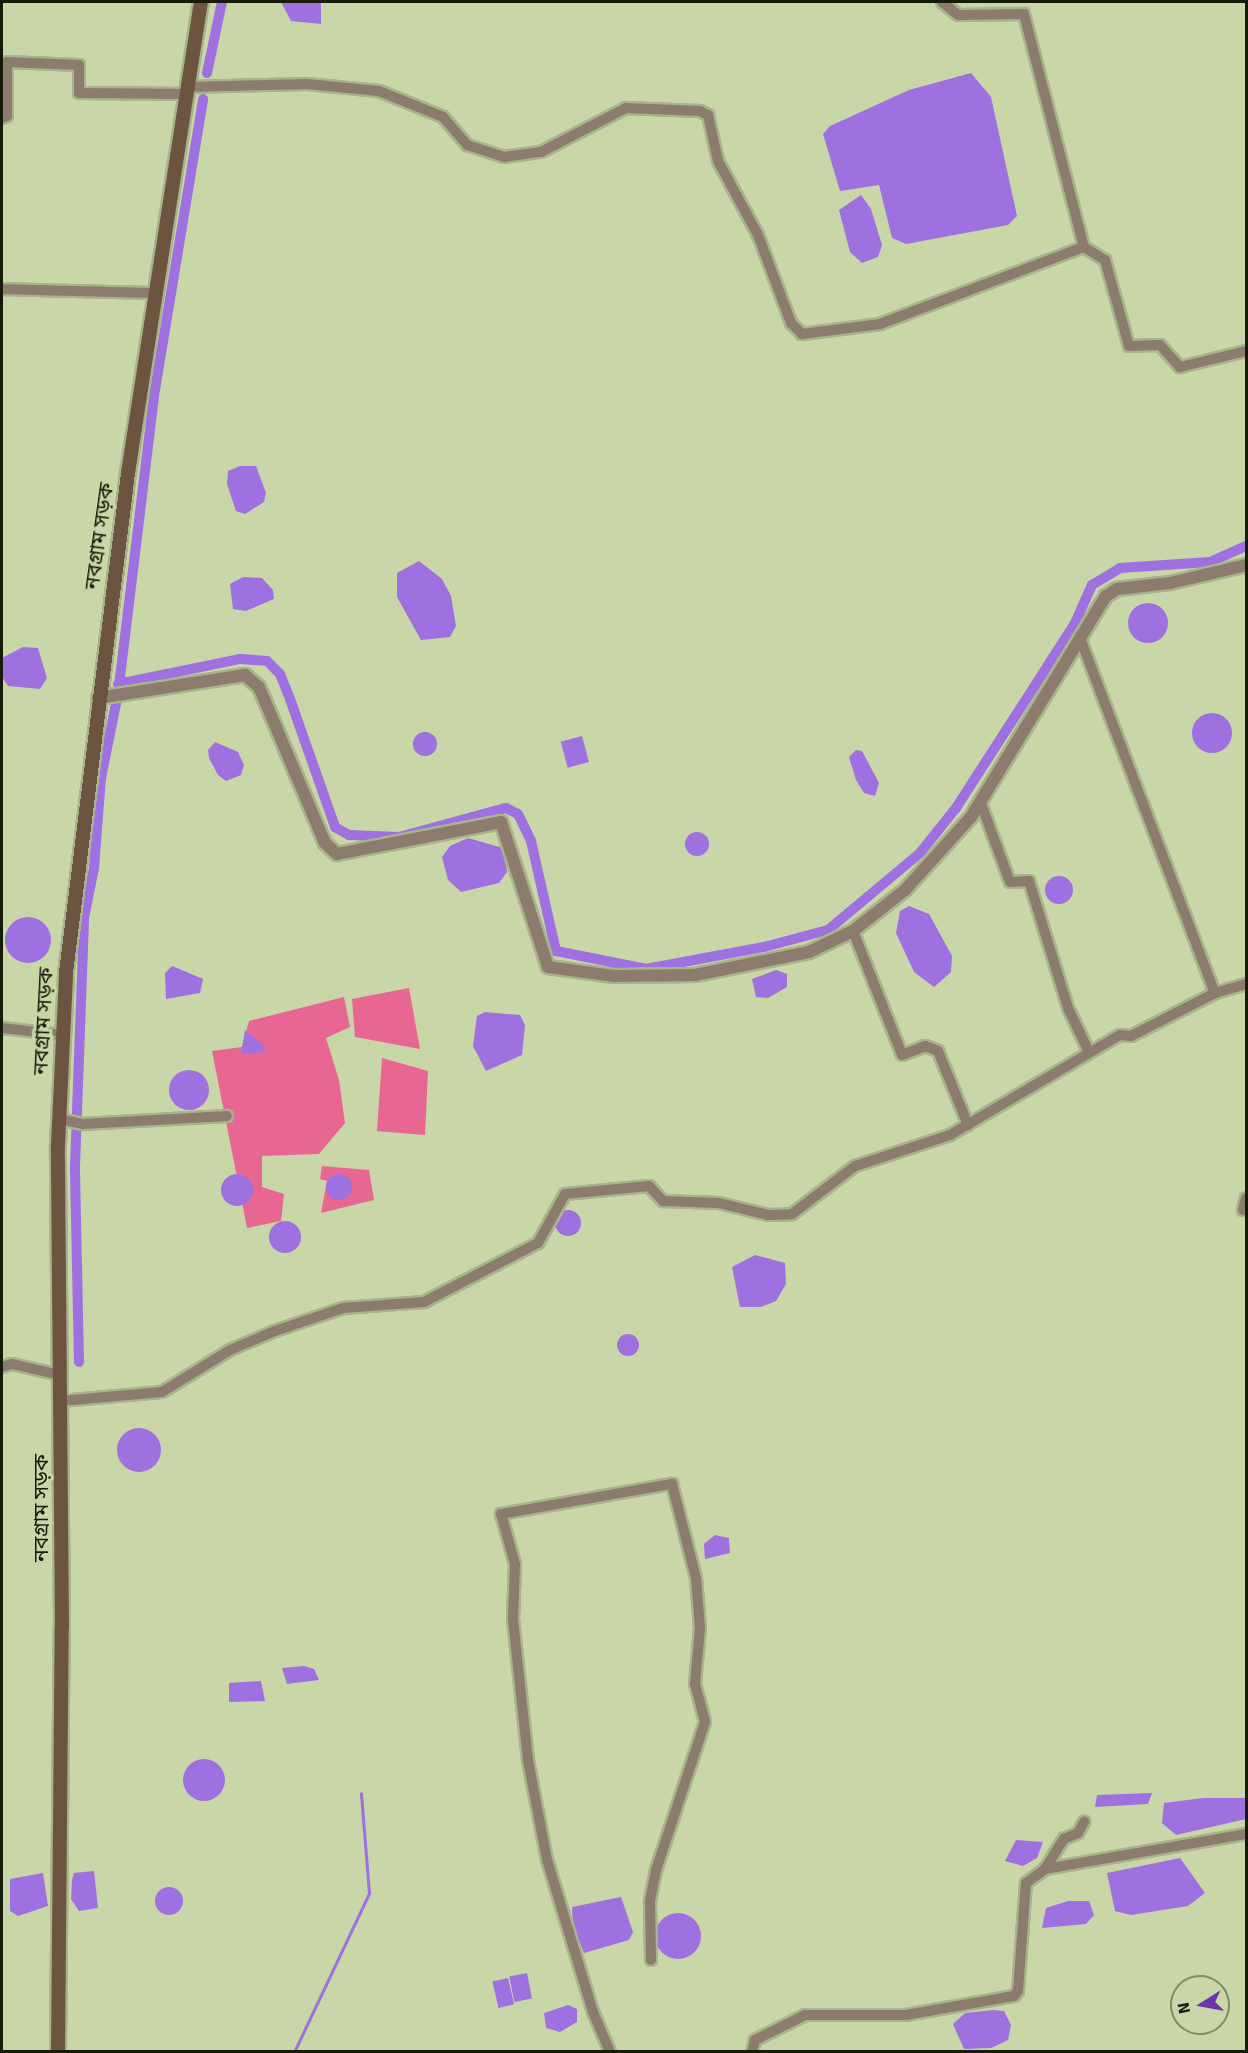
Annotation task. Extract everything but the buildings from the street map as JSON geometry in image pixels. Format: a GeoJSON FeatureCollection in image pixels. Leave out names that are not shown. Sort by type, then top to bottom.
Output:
{"type":"FeatureCollection","features":[{"type":"Feature","properties":{"kind":"main road","name":"নবগ্রাম সড়ক"},"geometry":{"type":"LineString","coordinates":[[58,2052],[63,1035],[102,697],[156,292],[201,2]]}},
{"type":"Feature","properties":{"kind":"street"},"geometry":{"type":"LineString","coordinates":[[942,2],[958,15],[1024,14],[1084,247],[1105,260],[1129,346],[1160,345],[1179,367],[1246,351]]}},
{"type":"Feature","properties":{"kind":"street"},"geometry":{"type":"LineString","coordinates":[[2,118],[7,116],[7,63],[79,65],[79,93],[187,91],[307,84],[379,91],[443,117],[467,145],[504,157],[542,152],[626,108],[700,111],[708,115],[718,161],[758,235],[791,323],[802,334],[880,324],[1084,247]]}},
{"type":"Feature","properties":{"kind":"street"},"geometry":{"type":"LineString","coordinates":[[2,290],[156,292]]}},
{"type":"Feature","properties":{"kind":"street"},"geometry":{"type":"LineString","coordinates":[[102,697],[245,675],[259,687],[325,843],[337,854],[501,822],[513,850],[537,944],[548,967],[614,976],[694,975],[809,952],[853,932],[936,860],[980,801],[1106,596],[1117,590],[1180,581],[1246,565]]}},
{"type":"Feature","properties":{"kind":"street"},"geometry":{"type":"LineString","coordinates":[[1080,638],[1215,993]]}},
{"type":"Feature","properties":{"kind":"street"},"geometry":{"type":"LineString","coordinates":[[980,801],[1010,882],[1029,881],[1068,1008],[1089,1052]]}},
{"type":"Feature","properties":{"kind":"street"},"geometry":{"type":"LineString","coordinates":[[853,932],[902,1055],[925,1046],[938,1051],[968,1125]]}},
{"type":"Feature","properties":{"kind":"street"},"geometry":{"type":"LineString","coordinates":[[61,1401],[162,1392],[230,1350],[275,1331],[343,1308],[424,1302],[538,1243],[565,1194],[649,1186],[663,1201],[719,1203],[768,1215],[792,1214],[855,1166],[968,1125],[1089,1052],[1215,993],[1246,984]]}},
{"type":"Feature","properties":{"kind":"street"},"geometry":{"type":"LineString","coordinates":[[2,1028],[63,1035]]}},
{"type":"Feature","properties":{"kind":"street"},"geometry":{"type":"LineString","coordinates":[[64,1120],[83,1124],[227,1116]]}},
{"type":"Feature","properties":{"kind":"street"},"geometry":{"type":"LineString","coordinates":[[1243,1210],[1246,1198]]}},
{"type":"Feature","properties":{"kind":"street"},"geometry":{"type":"LineString","coordinates":[[2,1367],[12,1364],[60,1375]]}},
{"type":"Feature","properties":{"kind":"street"},"geometry":{"type":"LineString","coordinates":[[610,2052],[593,2012],[547,1860],[528,1760],[513,1619],[515,1564],[501,1514],[672,1484],[696,1578],[700,1628],[695,1684],[705,1722],[656,1870],[650,1902],[651,1960]]}},
{"type":"Feature","properties":{"kind":"street"},"geometry":{"type":"LineString","coordinates":[[752,2052],[755,2040],[805,2015],[906,2015],[1014,1996],[1018,1991],[1026,1883],[1045,1869],[1064,1839],[1078,1833],[1084,1822]]}},
{"type":"Feature","properties":{"kind":"street"},"geometry":{"type":"LineString","coordinates":[[1045,1869],[1246,1834]]}},
{"type":"Feature","properties":{"kind":"shaded area"},"geometry":{"type":"Polygon","coordinates":[[[281,2],[321,2],[321,24],[291,21],[281,2]]]}},
{"type":"Feature","properties":{"kind":"shaded area"},"geometry":{"type":"Polygon","coordinates":[[[971,73],[991,97],[1017,216],[1008,225],[906,244],[892,238],[879,185],[840,191],[823,134],[830,126],[909,90],[971,73]]]}},
{"type":"Feature","properties":{"kind":"shaded area"},"geometry":{"type":"Polygon","coordinates":[[[861,195],[871,209],[882,245],[878,257],[862,263],[850,252],[839,210],[861,195]]]}},
{"type":"Feature","properties":{"kind":"shaded area"},"geometry":{"type":"Polygon","coordinates":[[[240,466],[256,466],[266,493],[264,502],[245,514],[236,511],[227,484],[228,471],[240,466]]]}},
{"type":"Feature","properties":{"kind":"shaded area"},"geometry":{"type":"Polygon","coordinates":[[[419,561],[442,579],[451,596],[456,626],[450,637],[421,640],[397,597],[397,573],[419,561]]]}},
{"type":"Feature","properties":{"kind":"shaded area"},"geometry":{"type":"Polygon","coordinates":[[[243,577],[262,578],[273,590],[274,599],[246,611],[233,609],[230,584],[243,577]]]}},
{"type":"Feature","properties":{"kind":"shaded area"},"geometry":{"type":"Polygon","coordinates":[[[1148,603],[1162,609],[1168,623],[1162,637],[1148,643],[1134,637],[1128,623],[1134,609],[1148,603]]]}},
{"type":"Feature","properties":{"kind":"shaded area"},"geometry":{"type":"Polygon","coordinates":[[[23,647],[38,648],[47,678],[40,689],[8,686],[2,677],[2,658],[23,647]]]}},
{"type":"Feature","properties":{"kind":"shaded area"},"geometry":{"type":"Polygon","coordinates":[[[1212,713],[1226,719],[1232,733],[1226,747],[1212,753],[1198,747],[1192,733],[1198,719],[1212,713]]]}},
{"type":"Feature","properties":{"kind":"shaded area"},"geometry":{"type":"Polygon","coordinates":[[[425,732],[430,733],[436,739],[436,749],[430,755],[425,756],[420,755],[414,749],[413,744],[414,739],[420,733],[425,732]]]}},
{"type":"Feature","properties":{"kind":"shaded area"},"geometry":{"type":"Polygon","coordinates":[[[582,736],[589,762],[568,768],[561,742],[582,736]]]}},
{"type":"Feature","properties":{"kind":"shaded area"},"geometry":{"type":"Polygon","coordinates":[[[215,742],[238,752],[244,765],[241,775],[226,781],[218,775],[209,758],[208,750],[215,742]]]}},
{"type":"Feature","properties":{"kind":"shaded area"},"geometry":{"type":"Polygon","coordinates":[[[856,750],[862,751],[879,783],[875,796],[864,793],[856,780],[849,757],[856,750]]]}},
{"type":"Feature","properties":{"kind":"shaded area"},"geometry":{"type":"Polygon","coordinates":[[[697,832],[706,835],[709,844],[706,853],[697,856],[688,853],[685,844],[688,835],[697,832]]]}},
{"type":"Feature","properties":{"kind":"shaded area"},"geometry":{"type":"Polygon","coordinates":[[[468,838],[503,848],[507,872],[499,883],[461,892],[448,880],[442,857],[450,846],[468,838]]]}},
{"type":"Feature","properties":{"kind":"shaded area"},"geometry":{"type":"Polygon","coordinates":[[[1059,876],[1069,880],[1073,890],[1069,900],[1059,904],[1049,900],[1045,890],[1049,880],[1059,876]]]}},
{"type":"Feature","properties":{"kind":"shaded area"},"geometry":{"type":"Polygon","coordinates":[[[909,906],[929,914],[952,956],[951,972],[934,987],[914,972],[896,933],[900,911],[909,906]]]}},
{"type":"Feature","properties":{"kind":"shaded area"},"geometry":{"type":"Polygon","coordinates":[[[28,917],[44,924],[51,940],[44,956],[28,963],[12,956],[5,940],[12,924],[28,917]]]}},
{"type":"Feature","properties":{"kind":"shaded area"},"geometry":{"type":"Polygon","coordinates":[[[172,966],[203,979],[200,993],[166,999],[165,973],[172,966]]]}},
{"type":"Feature","properties":{"kind":"shaded area"},"geometry":{"type":"Polygon","coordinates":[[[776,970],[787,974],[787,987],[768,998],[756,997],[752,979],[776,970]]]}},
{"type":"Feature","properties":{"kind":"shaded area"},"geometry":{"type":"Polygon","coordinates":[[[409,988],[420,1049],[355,1037],[352,999],[409,988]]]}},
{"type":"Feature","properties":{"kind":"shaded area"},"geometry":{"type":"Polygon","coordinates":[[[344,997],[350,1027],[326,1038],[339,1080],[345,1123],[319,1154],[262,1156],[262,1187],[284,1194],[281,1221],[247,1228],[212,1051],[242,1047],[249,1021],[344,997]]]}},
{"type":"Feature","properties":{"kind":"shaded area"},"geometry":{"type":"Polygon","coordinates":[[[485,1012],[520,1015],[525,1025],[522,1055],[486,1071],[473,1046],[477,1016],[485,1012]]]}},
{"type":"Feature","properties":{"kind":"shaded area"},"geometry":{"type":"Polygon","coordinates":[[[245,1030],[262,1044],[265,1052],[241,1054],[245,1030]]]}},
{"type":"Feature","properties":{"kind":"shaded area"},"geometry":{"type":"Polygon","coordinates":[[[382,1058],[428,1071],[425,1135],[377,1131],[382,1058]]]}},
{"type":"Feature","properties":{"kind":"shaded area"},"geometry":{"type":"Polygon","coordinates":[[[189,1070],[197,1071],[203,1076],[208,1082],[208,1098],[203,1104],[197,1109],[189,1110],[181,1109],[175,1104],[170,1098],[169,1090],[170,1082],[175,1076],[181,1071],[189,1070]]]}},
{"type":"Feature","properties":{"kind":"shaded area"},"geometry":{"type":"Polygon","coordinates":[[[322,1166],[369,1170],[374,1200],[321,1213],[327,1181],[320,1179],[322,1166]]]}},
{"type":"Feature","properties":{"kind":"shaded area"},"geometry":{"type":"Polygon","coordinates":[[[237,1174],[249,1178],[253,1190],[249,1202],[237,1206],[225,1202],[221,1190],[225,1178],[237,1174]]]}},
{"type":"Feature","properties":{"kind":"shaded area"},"geometry":{"type":"Polygon","coordinates":[[[339,1174],[348,1178],[352,1187],[348,1196],[339,1200],[330,1196],[326,1187],[330,1178],[339,1174]]]}},
{"type":"Feature","properties":{"kind":"shaded area"},"geometry":{"type":"Polygon","coordinates":[[[568,1210],[577,1214],[581,1223],[577,1232],[568,1236],[559,1232],[555,1223],[559,1214],[568,1210]]]}},
{"type":"Feature","properties":{"kind":"shaded area"},"geometry":{"type":"Polygon","coordinates":[[[285,1221],[296,1226],[301,1237],[296,1248],[285,1253],[274,1248],[269,1237],[274,1226],[285,1221]]]}},
{"type":"Feature","properties":{"kind":"shaded area"},"geometry":{"type":"Polygon","coordinates":[[[755,1255],[785,1263],[786,1284],[776,1301],[761,1307],[740,1307],[732,1267],[755,1255]]]}},
{"type":"Feature","properties":{"kind":"shaded area"},"geometry":{"type":"Polygon","coordinates":[[[628,1334],[636,1337],[639,1345],[636,1353],[628,1356],[620,1353],[617,1345],[620,1337],[628,1334]]]}},
{"type":"Feature","properties":{"kind":"shaded area"},"geometry":{"type":"Polygon","coordinates":[[[139,1428],[154,1435],[161,1450],[154,1465],[139,1472],[124,1465],[117,1450],[124,1435],[139,1428]]]}},
{"type":"Feature","properties":{"kind":"shaded area"},"geometry":{"type":"Polygon","coordinates":[[[715,1535],[729,1538],[730,1553],[705,1559],[704,1544],[715,1535]]]}},
{"type":"Feature","properties":{"kind":"shaded area"},"geometry":{"type":"Polygon","coordinates":[[[304,1666],[314,1669],[319,1680],[287,1684],[282,1668],[304,1666]]]}},
{"type":"Feature","properties":{"kind":"shaded area"},"geometry":{"type":"Polygon","coordinates":[[[261,1681],[265,1701],[229,1702],[229,1683],[261,1681]]]}},
{"type":"Feature","properties":{"kind":"shaded area"},"geometry":{"type":"Polygon","coordinates":[[[204,1759],[219,1765],[225,1780],[219,1795],[204,1801],[189,1795],[183,1780],[189,1765],[204,1759]]]}},
{"type":"Feature","properties":{"kind":"shaded area"},"geometry":{"type":"Polygon","coordinates":[[[1152,1793],[1148,1804],[1095,1807],[1097,1795],[1152,1793]]]}},
{"type":"Feature","properties":{"kind":"shaded area"},"geometry":{"type":"Polygon","coordinates":[[[1203,1798],[1246,1798],[1246,1819],[1176,1835],[1162,1823],[1164,1803],[1203,1798]]]}},
{"type":"Feature","properties":{"kind":"shaded area"},"geometry":{"type":"Polygon","coordinates":[[[1016,1840],[1043,1842],[1037,1858],[1023,1866],[1005,1861],[1016,1840]]]}},
{"type":"Feature","properties":{"kind":"shaded area"},"geometry":{"type":"Polygon","coordinates":[[[1180,1858],[1205,1893],[1188,1906],[1131,1915],[1115,1911],[1107,1873],[1180,1858]]]}},
{"type":"Feature","properties":{"kind":"shaded area"},"geometry":{"type":"Polygon","coordinates":[[[94,1871],[98,1908],[79,1911],[71,1899],[74,1873],[94,1871]]]}},
{"type":"Feature","properties":{"kind":"shaded area"},"geometry":{"type":"Polygon","coordinates":[[[43,1873],[48,1906],[18,1916],[10,1911],[10,1879],[43,1873]]]}},
{"type":"Feature","properties":{"kind":"shaded area"},"geometry":{"type":"Polygon","coordinates":[[[169,1887],[179,1891],[183,1901],[179,1911],[169,1915],[159,1911],[155,1901],[159,1891],[169,1887]]]}},
{"type":"Feature","properties":{"kind":"shaded area"},"geometry":{"type":"Polygon","coordinates":[[[621,1897],[633,1932],[629,1940],[584,1953],[573,1926],[572,1907],[621,1897]]]}},
{"type":"Feature","properties":{"kind":"shaded area"},"geometry":{"type":"Polygon","coordinates":[[[1068,1901],[1089,1901],[1094,1915],[1086,1924],[1042,1928],[1046,1908],[1068,1901]]]}},
{"type":"Feature","properties":{"kind":"shaded area"},"geometry":{"type":"Polygon","coordinates":[[[678,1913],[694,1920],[701,1936],[694,1952],[678,1959],[662,1952],[655,1936],[662,1920],[678,1913]]]}},
{"type":"Feature","properties":{"kind":"shaded area"},"geometry":{"type":"Polygon","coordinates":[[[527,1973],[532,1999],[514,2002],[509,1976],[527,1973]]]}},
{"type":"Feature","properties":{"kind":"shaded area"},"geometry":{"type":"Polygon","coordinates":[[[508,1978],[514,2004],[498,2008],[492,1982],[508,1978]]]}},
{"type":"Feature","properties":{"kind":"shaded area"},"geometry":{"type":"Polygon","coordinates":[[[568,2005],[577,2009],[577,2022],[560,2032],[546,2028],[544,2013],[568,2005]]]}},
{"type":"Feature","properties":{"kind":"shaded area"},"geometry":{"type":"Polygon","coordinates":[[[1004,2011],[1011,2025],[1008,2040],[991,2048],[964,2049],[953,2024],[965,2013],[1004,2011]]]}},
{"type":"Feature","properties":{"kind":"waterway"},"geometry":{"type":"LineString","coordinates":[[207,73],[222,2]]}},
{"type":"Feature","properties":{"kind":"waterway"},"geometry":{"type":"LineString","coordinates":[[79,1362],[75,1166],[84,918],[94,868],[101,778],[118,694],[154,396],[203,99]]}},
{"type":"Feature","properties":{"kind":"waterway"},"geometry":{"type":"LineString","coordinates":[[118,684],[240,659],[267,661],[280,674],[335,827],[349,835],[399,837],[506,808],[518,814],[531,841],[556,951],[646,969],[764,947],[828,930],[920,853],[956,808],[1075,623],[1092,585],[1120,568],[1210,562],[1246,546]]}},
{"type":"Feature","properties":{"kind":"waterway"},"geometry":{"type":"LineString","coordinates":[[294,2052],[369,1893],[361,1793]]}}]}
